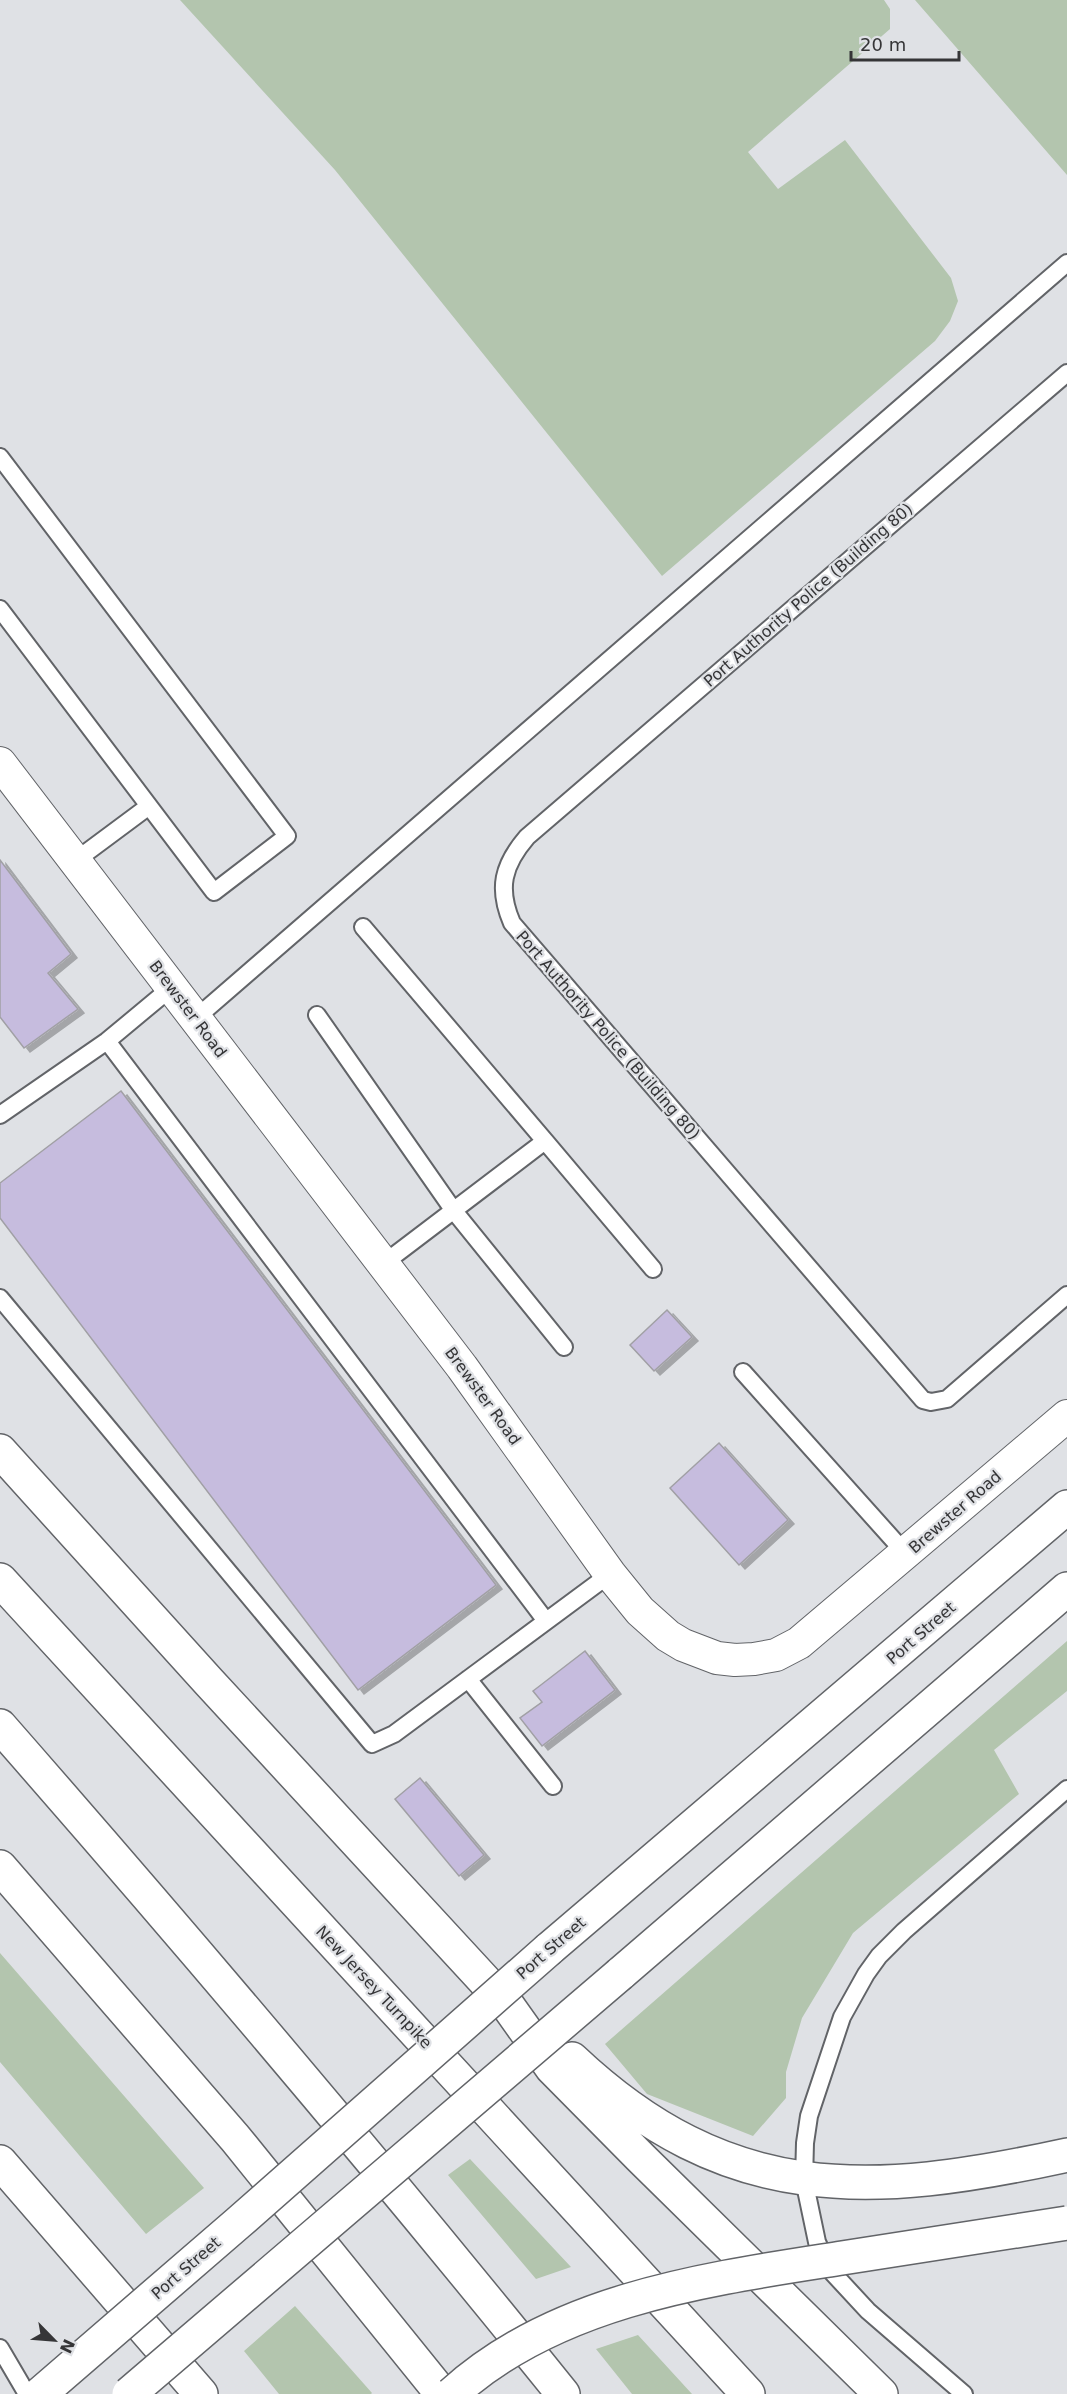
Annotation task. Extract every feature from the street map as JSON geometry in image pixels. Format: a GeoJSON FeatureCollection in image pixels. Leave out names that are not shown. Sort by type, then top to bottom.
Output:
{"type":"FeatureCollection","features":[{"type":"Feature","properties":{"kind":"main road"},"geometry":{"type":"LineString","coordinates":[[0,1451],[508,2006],[552,2068],[881,2394]]}},
{"type":"Feature","properties":{"kind":"main road","name":"Port Street"},"geometry":{"type":"LineString","coordinates":[[40,2394],[256,2208],[549,1949],[1067,1508]]}},
{"type":"Feature","properties":{"kind":"main road","name":"New Jersey Turnpike"},"geometry":{"type":"LineString","coordinates":[[0,1580],[748,2394]]}},
{"type":"Feature","properties":{"kind":"main road"},"geometry":{"type":"LineString","coordinates":[[129,2394],[1067,1588]]}},
{"type":"Feature","properties":{"kind":"main road"},"geometry":{"type":"LineString","coordinates":[[0,1726],[253,2017],[414,2209],[562,2394]]}},
{"type":"Feature","properties":{"kind":"main road"},"geometry":{"type":"LineString","coordinates":[[0,1867],[236,2138],[442,2394]]}},
{"type":"Feature","properties":{"kind":"main road"},"geometry":{"type":"LineString","coordinates":[[508,2006],[567,2054],[612,2095],[664,2130],[705,2150],[766,2172],[804,2180],[856,2183],[916,2180],[973,2173],[1067,2155]]}},
{"type":"Feature","properties":{"kind":"main road"},"geometry":{"type":"LineString","coordinates":[[0,2162],[201,2394]]}},
{"type":"Feature","properties":{"kind":"main road"},"geometry":{"type":"LineString","coordinates":[[452,2394],[486,2366],[545,2332],[621,2303],[745,2274],[1067,2223]]}},
{"type":"Feature","properties":{"kind":"street","name":"Brewster Road"},"geometry":{"type":"LineString","coordinates":[[0,764],[499,1416],[610,1574],[652,1623],[683,1646],[717,1658],[735,1660],[776,1655],[799,1642],[1067,1416]]}},
{"type":"Feature","properties":{"kind":"lane"},"geometry":{"type":"LineString","coordinates":[[196,1018],[1067,263]]}},
{"type":"Feature","properties":{"kind":"lane","name":"Port Authority Police (Building 80)"},"geometry":{"type":"LineString","coordinates":[[1067,373],[527,837],[509,861],[503,892],[512,923],[922,1400],[931,1402],[947,1399],[1067,1295]]}},
{"type":"Feature","properties":{"kind":"lane"},"geometry":{"type":"LineString","coordinates":[[0,457],[287,836],[214,892],[0,609]]}},
{"type":"Feature","properties":{"kind":"lane"},"geometry":{"type":"LineString","coordinates":[[75,861],[148,806]]}},
{"type":"Feature","properties":{"kind":"lane"},"geometry":{"type":"LineString","coordinates":[[363,927],[653,1269]]}},
{"type":"Feature","properties":{"kind":"lane"},"geometry":{"type":"LineString","coordinates":[[0,1115],[107,1041],[172,987]]}},
{"type":"Feature","properties":{"kind":"lane"},"geometry":{"type":"LineString","coordinates":[[317,1015],[454,1211],[564,1347]]}},
{"type":"Feature","properties":{"kind":"lane"},"geometry":{"type":"LineString","coordinates":[[107,1041],[546,1621]]}},
{"type":"Feature","properties":{"kind":"lane"},"geometry":{"type":"LineString","coordinates":[[383,1264],[545,1142]]}},
{"type":"Feature","properties":{"kind":"lane"},"geometry":{"type":"LineString","coordinates":[[0,1298],[372,1744],[394,1734],[610,1574]]}},
{"type":"Feature","properties":{"kind":"lane"},"geometry":{"type":"LineString","coordinates":[[743,1372],[906,1554]]}},
{"type":"Feature","properties":{"kind":"lane"},"geometry":{"type":"LineString","coordinates":[[468,1679],[553,1786]]}},
{"type":"Feature","properties":{"kind":"lane"},"geometry":{"type":"LineString","coordinates":[[964,2394],[868,2311],[830,2270],[817,2242],[804,2180],[809,2116],[842,2017],[879,1956],[904,1931],[1067,1789]]}},
{"type":"Feature","properties":{"kind":"lane"},"geometry":{"type":"LineString","coordinates":[[0,2348],[27,2394]]}},
{"type":"Feature","properties":{"kind":"green space"},"geometry":{"type":"Polygon","coordinates":[[[180,0],[884,0],[890,9],[890,29],[748,152],[778,189],[845,140],[951,278],[958,301],[950,321],[935,341],[662,576],[335,170],[180,0]]]}},
{"type":"Feature","properties":{"kind":"green space"},"geometry":{"type":"Polygon","coordinates":[[[915,0],[1067,0],[1067,175],[915,0]]]}},
{"type":"Feature","properties":{"kind":"green space"},"geometry":{"type":"Polygon","coordinates":[[[1067,1641],[1067,1691],[994,1750],[1019,1794],[853,1933],[802,2018],[786,2072],[786,2098],[753,2136],[647,2094],[605,2044],[1067,1641]]]}},
{"type":"Feature","properties":{"kind":"green space"},"geometry":{"type":"Polygon","coordinates":[[[0,1953],[204,2188],[146,2234],[0,2062],[0,1953]]]}},
{"type":"Feature","properties":{"kind":"green space"},"geometry":{"type":"Polygon","coordinates":[[[470,2159],[571,2267],[536,2279],[448,2175],[470,2159]]]}},
{"type":"Feature","properties":{"kind":"green space"},"geometry":{"type":"Polygon","coordinates":[[[295,2306],[371,2394],[279,2394],[244,2351],[295,2306]]]}},
{"type":"Feature","properties":{"kind":"green space"},"geometry":{"type":"Polygon","coordinates":[[[638,2335],[692,2394],[632,2394],[596,2349],[638,2335]]]}},
{"type":"Feature","properties":{"kind":"building"},"geometry":{"type":"Polygon","coordinates":[[[0,860],[71,954],[48,973],[78,1009],[24,1048],[0,1017],[0,860]]]}},
{"type":"Feature","properties":{"kind":"building"},"geometry":{"type":"Polygon","coordinates":[[[121,1091],[496,1585],[358,1690],[0,1218],[0,1183],[121,1091]]]}},
{"type":"Feature","properties":{"kind":"building"},"geometry":{"type":"Polygon","coordinates":[[[667,1310],[692,1337],[654,1371],[630,1345],[667,1310]]]}},
{"type":"Feature","properties":{"kind":"building"},"geometry":{"type":"Polygon","coordinates":[[[719,1443],[788,1520],[739,1565],[670,1488],[719,1443]]]}},
{"type":"Feature","properties":{"kind":"building"},"geometry":{"type":"Polygon","coordinates":[[[585,1651],[615,1690],[542,1746],[520,1718],[542,1702],[533,1691],[585,1651]]]}},
{"type":"Feature","properties":{"kind":"building"},"geometry":{"type":"Polygon","coordinates":[[[420,1778],[484,1855],[459,1876],[395,1799],[420,1778]]]}}]}
